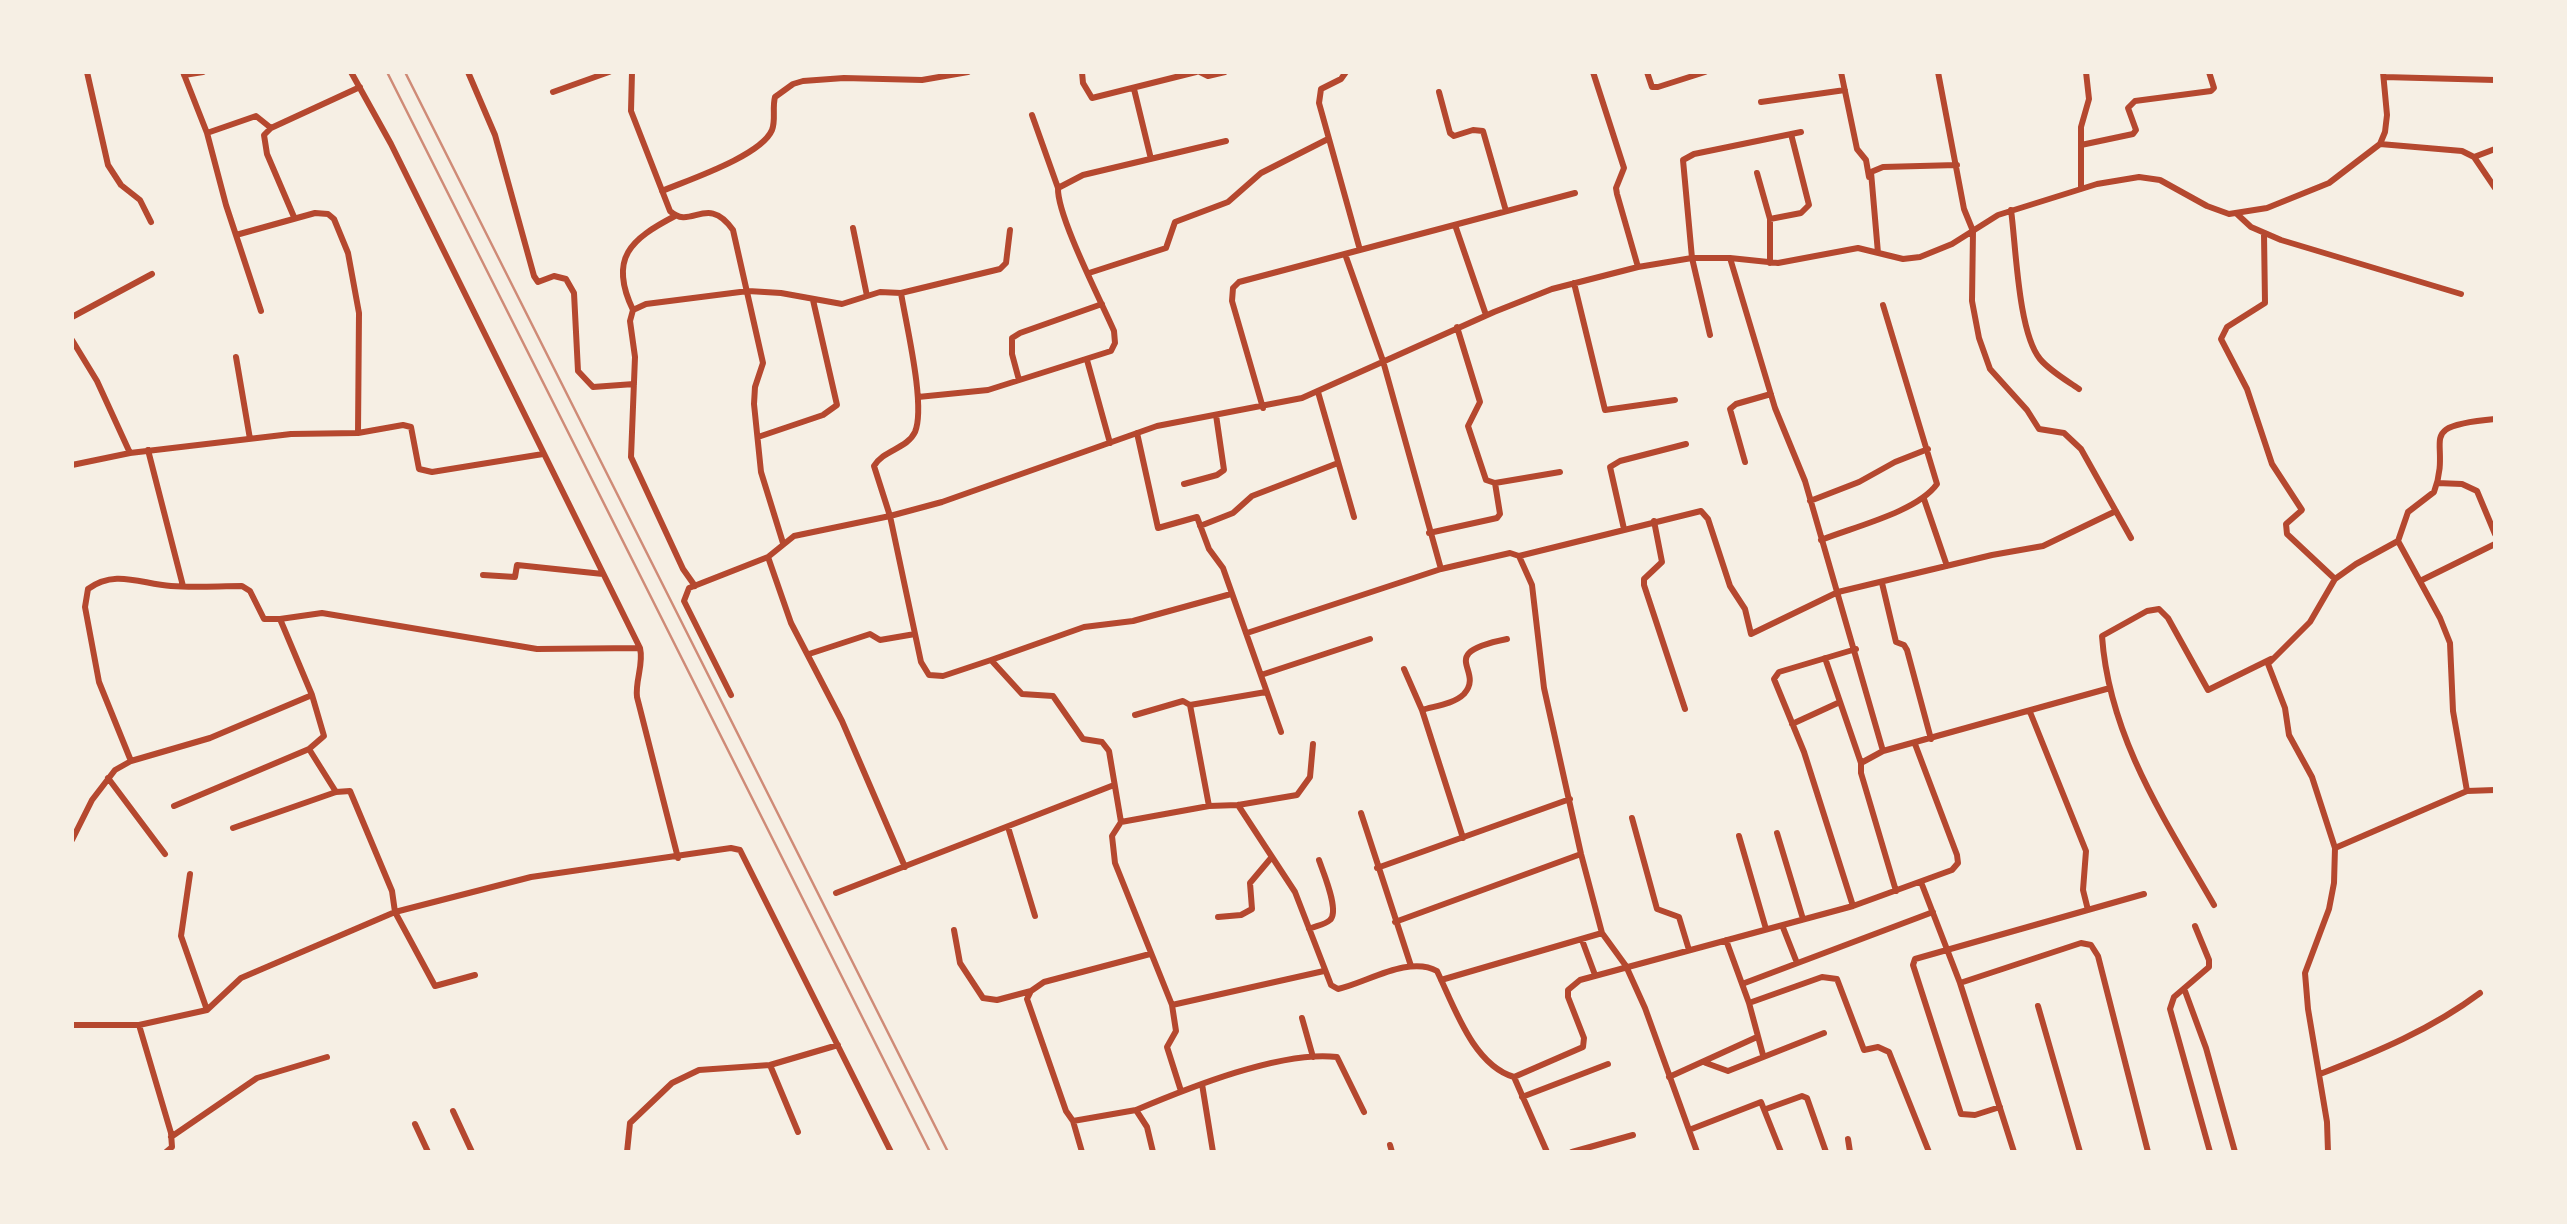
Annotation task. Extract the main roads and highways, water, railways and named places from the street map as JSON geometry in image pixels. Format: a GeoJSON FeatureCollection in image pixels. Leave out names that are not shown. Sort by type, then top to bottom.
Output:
{"type":"FeatureCollection","features":[{"type":"Feature","properties":{"kind":"railway"},"geometry":{"type":"LineString","coordinates":[[387,72],[930,1152]]}},
{"type":"Feature","properties":{"kind":"railway"},"geometry":{"type":"LineString","coordinates":[[405,72],[948,1152]]}}]}
